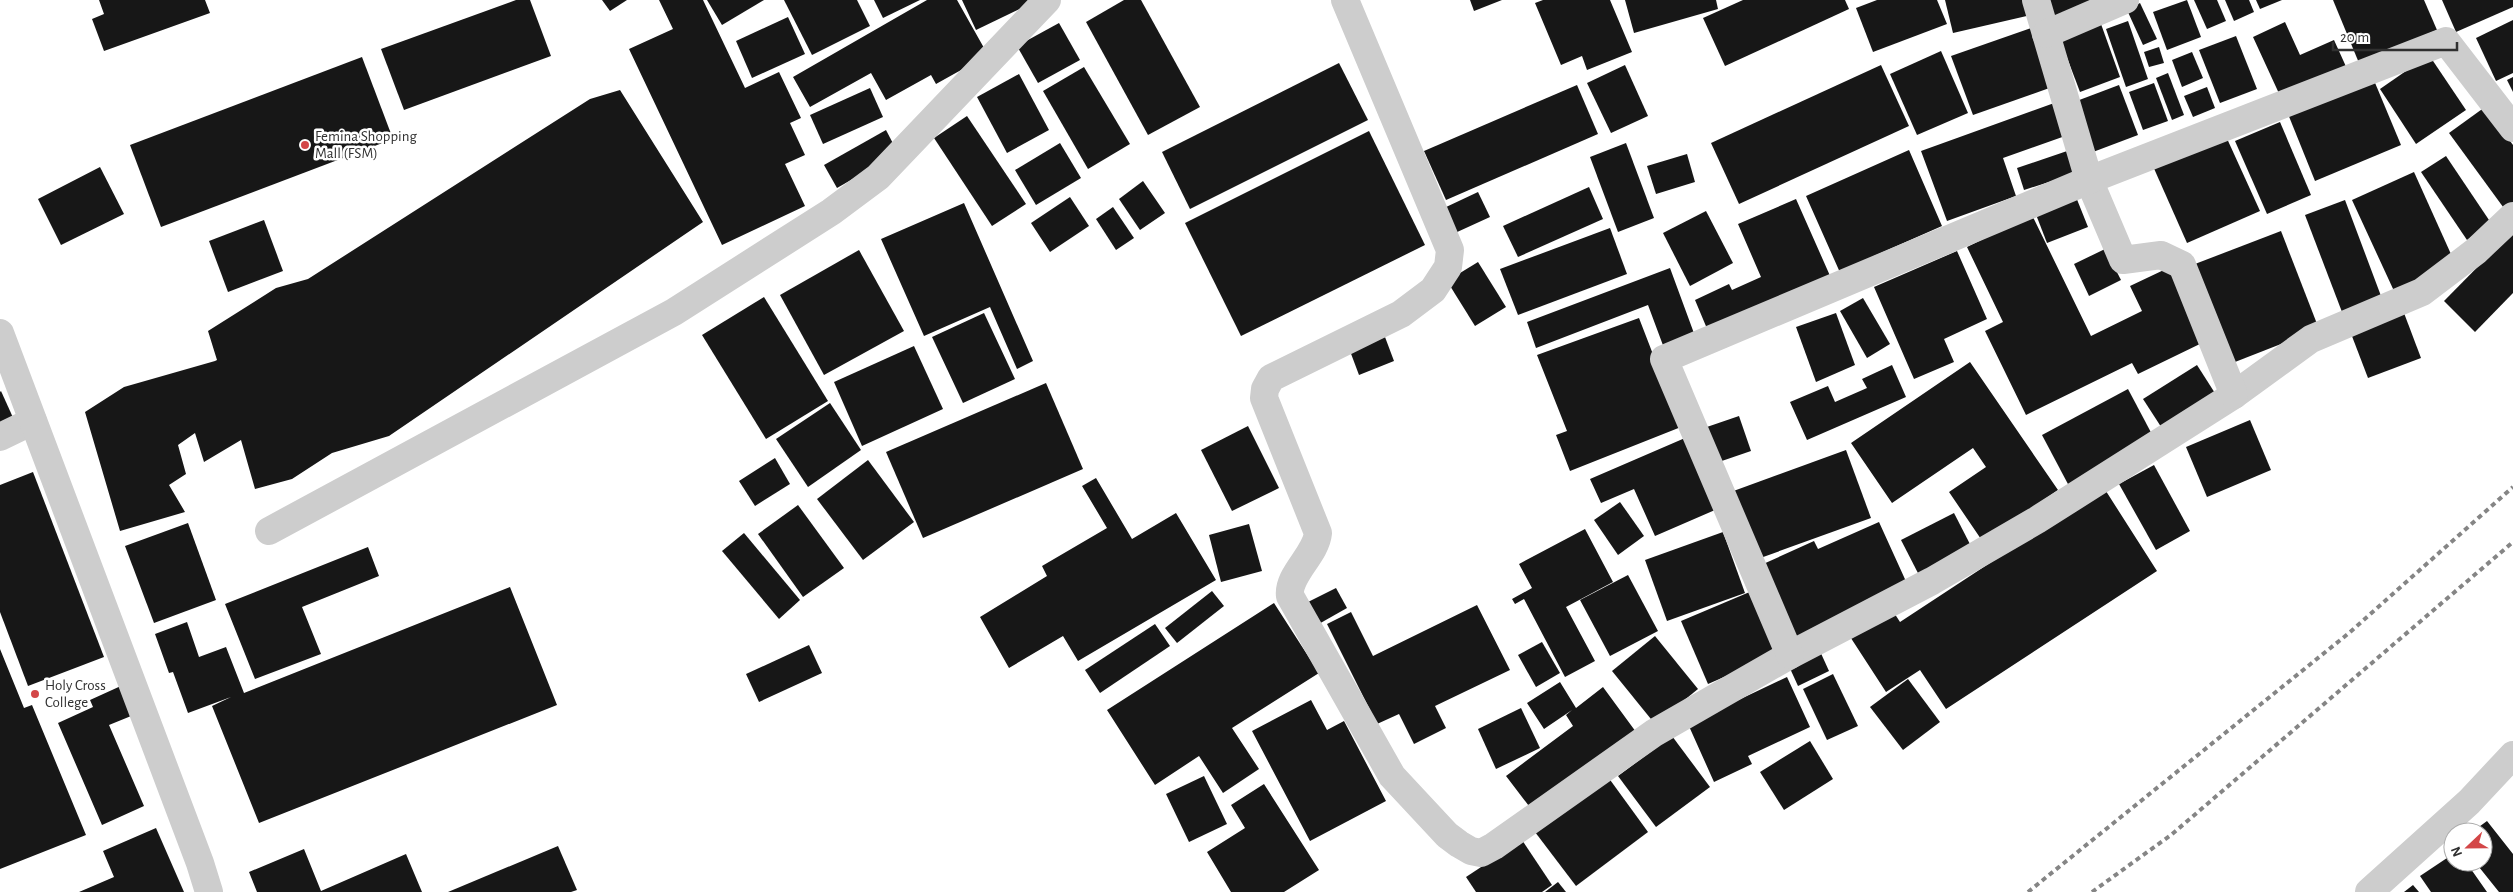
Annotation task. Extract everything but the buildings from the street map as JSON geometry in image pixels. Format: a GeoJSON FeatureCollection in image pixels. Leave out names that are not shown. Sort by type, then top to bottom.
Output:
{"type":"FeatureCollection","features":[{"type":"Feature","properties":{"kind":"street"},"geometry":{"type":"LineString","coordinates":[[269,531],[674,312],[831,212],[878,177],[1048,0]]}},
{"type":"Feature","properties":{"kind":"street"},"geometry":{"type":"LineString","coordinates":[[1345,0],[1450,250],[1448,267],[1433,290],[1401,314],[1271,378],[1265,389],[1264,398],[1318,533],[1316,544],[1291,585],[1290,596],[1392,776],[1446,835],[1471,851],[1481,853],[1654,733],[1790,654],[1932,581],[2029,525],[2234,395],[2311,339],[2422,292],[2476,251],[2513,216]]}},
{"type":"Feature","properties":{"kind":"street"},"geometry":{"type":"LineString","coordinates":[[2036,0],[2090,180],[2123,260],[2161,255],[2182,265],[2234,395]]}},
{"type":"Feature","properties":{"kind":"street"},"geometry":{"type":"LineString","coordinates":[[2046,34],[2124,0]]}},
{"type":"Feature","properties":{"kind":"street"},"geometry":{"type":"LineString","coordinates":[[1790,654],[1664,359],[2090,180],[2446,41],[2513,128]]}},
{"type":"Feature","properties":{"kind":"street"},"geometry":{"type":"LineString","coordinates":[[0,333],[200,863],[209,892]]}},
{"type":"Feature","properties":{"kind":"street"},"geometry":{"type":"LineString","coordinates":[[0,437],[33,421]]}},
{"type":"Feature","properties":{"kind":"street"},"geometry":{"type":"LineString","coordinates":[[2368,892],[2469,802],[2513,755]]}},
{"type":"Feature","properties":{"kind":"railway"},"geometry":{"type":"LineString","coordinates":[[2028,892],[2349,633],[2513,487]]}},
{"type":"Feature","properties":{"kind":"railway"},"geometry":{"type":"LineString","coordinates":[[2092,892],[2171,835],[2513,542]]}},
{"type":"Feature","properties":{"kind":"place","name":"Femina Shopping Mall (FSM)"},"geometry":{"type":"Point","coordinates":[305,145]}},
{"type":"Feature","properties":{"kind":"place","name":"Holy Cross College"},"geometry":{"type":"Point","coordinates":[35,694]}}]}
